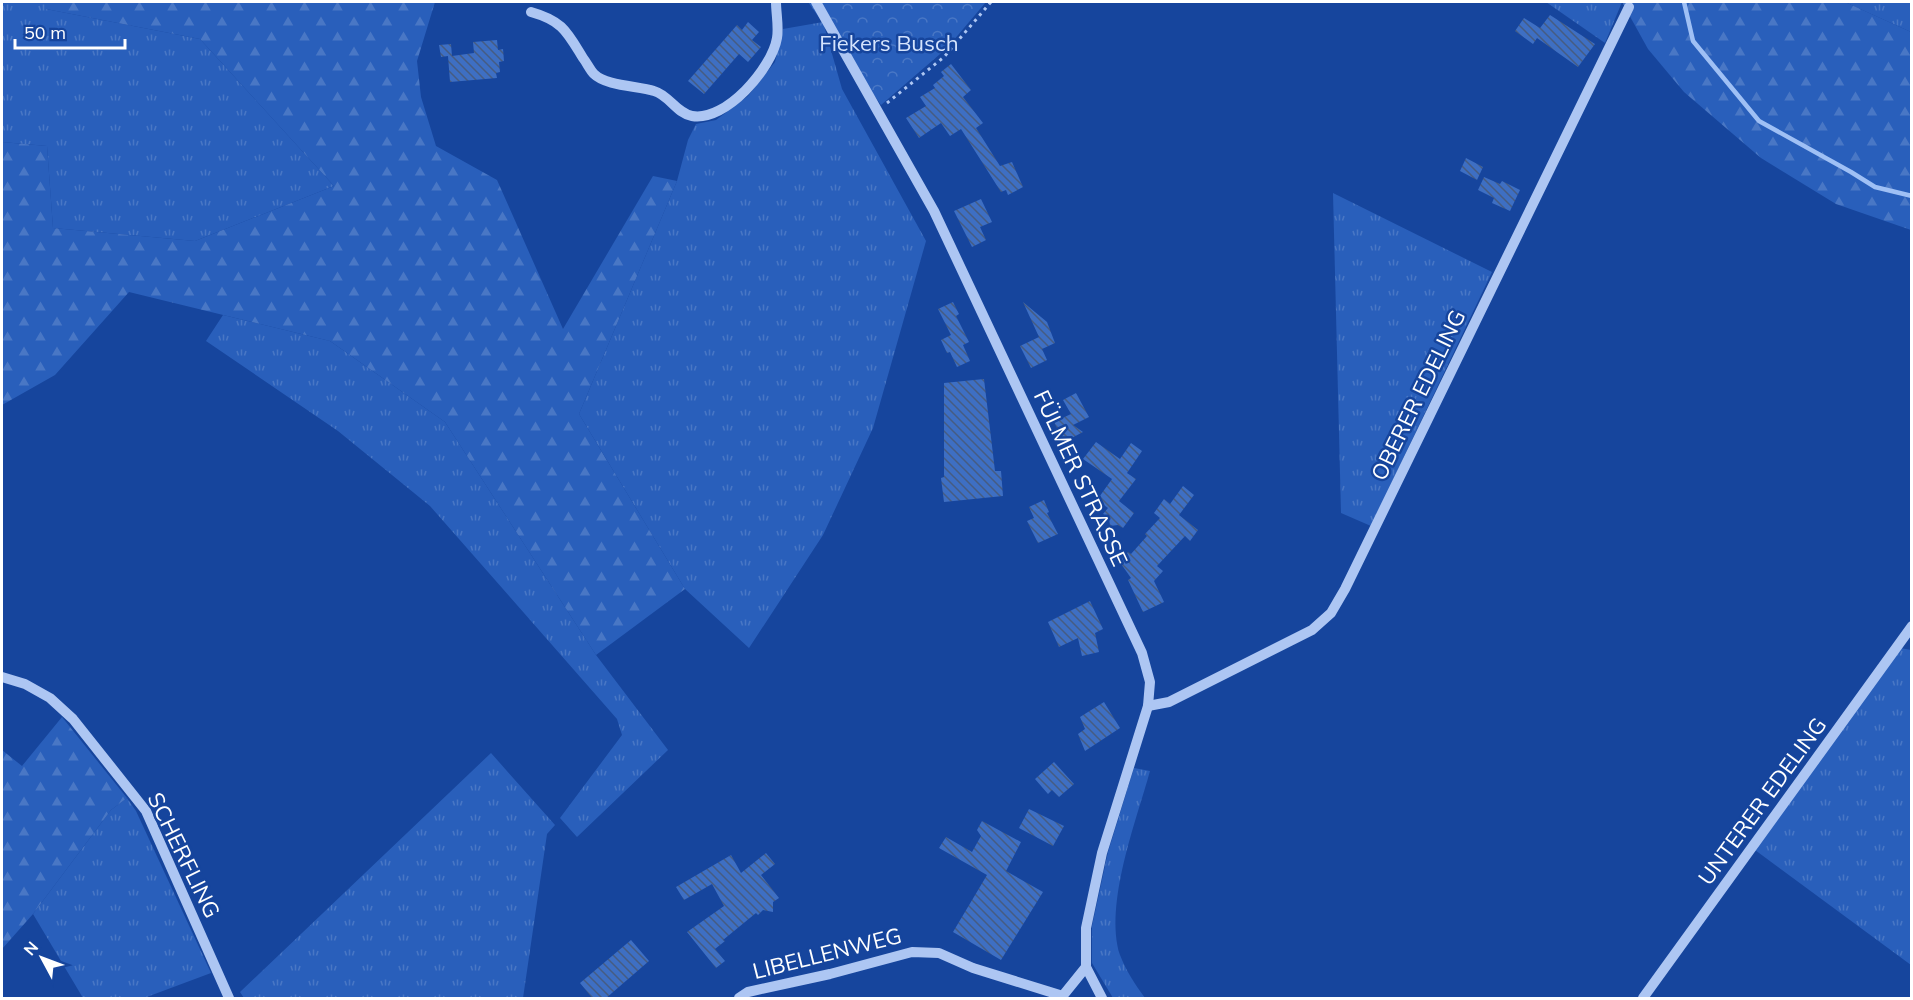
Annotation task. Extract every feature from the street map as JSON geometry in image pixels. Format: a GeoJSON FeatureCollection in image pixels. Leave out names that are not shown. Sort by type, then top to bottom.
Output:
{"type":"FeatureCollection","features":[{"type":"Feature","properties":{"kind":"street"},"geometry":{"type":"LineString","coordinates":[[531,12],[551,18],[566,31],[594,74],[606,81],[660,93],[677,109],[691,116],[708,116],[724,108],[760,75],[772,54],[777,37],[776,2]]}},
{"type":"Feature","properties":{"kind":"street","name":"FÜLMER STRASSE"},"geometry":{"type":"LineString","coordinates":[[816,2],[879,110],[933,211],[1142,653],[1150,682],[1148,706],[1102,853],[1086,928],[1086,967],[1102,999]]}},
{"type":"Feature","properties":{"kind":"street","name":"OBERER EDELING"},"geometry":{"type":"LineString","coordinates":[[1148,706],[1169,702],[1312,630],[1331,613],[1345,589],[1629,7]]}},
{"type":"Feature","properties":{"kind":"street","name":"UNTERER EDELING"},"geometry":{"type":"LineString","coordinates":[[1643,999],[1911,626]]}},
{"type":"Feature","properties":{"kind":"street","name":"SCHERFLING"},"geometry":{"type":"LineString","coordinates":[[2,677],[25,684],[50,698],[73,719],[146,811],[229,999]]}},
{"type":"Feature","properties":{"kind":"street","name":"LIBELLENWEG"},"geometry":{"type":"LineString","coordinates":[[740,999],[748,992],[830,974],[912,952],[939,953],[973,968],[1062,997]]}},
{"type":"Feature","properties":{"kind":"street"},"geometry":{"type":"LineString","coordinates":[[1062,997],[1086,967]]}},
{"type":"Feature","properties":{"kind":"path"},"geometry":{"type":"LineString","coordinates":[[879,110],[944,57],[992,2]]}},
{"type":"Feature","properties":{"kind":"green space"},"geometry":{"type":"Polygon","coordinates":[[[2,2],[46,2],[46,9],[200,39],[334,186],[195,241],[53,228],[47,146],[2,142],[2,2]]]}},
{"type":"Feature","properties":{"kind":"green space"},"geometry":{"type":"Polygon","coordinates":[[[46,2],[435,2],[417,61],[421,97],[436,146],[497,180],[563,329],[653,176],[677,181],[579,414],[685,589],[596,655],[445,422],[330,341],[129,292],[55,375],[2,405],[2,142],[47,146],[53,228],[195,241],[334,186],[200,39],[46,9],[46,2]]]}},
{"type":"Feature","properties":{"kind":"green space","name":"Fiekers Busch"},"geometry":{"type":"Polygon","coordinates":[[[808,2],[986,2],[947,48],[881,105],[808,2]]]}},
{"type":"Feature","properties":{"kind":"green space"},"geometry":{"type":"Polygon","coordinates":[[[1546,2],[1622,2],[1605,43],[1546,2]]]}},
{"type":"Feature","properties":{"kind":"green space"},"geometry":{"type":"Polygon","coordinates":[[[1622,2],[1845,2],[1911,32],[1911,230],[1836,204],[1761,158],[1684,92],[1648,49],[1622,2]]]}},
{"type":"Feature","properties":{"kind":"green space"},"geometry":{"type":"Polygon","coordinates":[[[1845,2],[1911,2],[1911,32],[1847,3],[1845,2]]]}},
{"type":"Feature","properties":{"kind":"green space"},"geometry":{"type":"Polygon","coordinates":[[[823,22],[842,89],[926,241],[873,428],[823,535],[749,648],[685,589],[579,414],[677,181],[688,140],[696,124],[716,120],[748,96],[775,62],[783,29],[823,22]]]}},
{"type":"Feature","properties":{"kind":"green space"},"geometry":{"type":"Polygon","coordinates":[[[1333,193],[1492,272],[1371,526],[1341,513],[1333,193]]]}},
{"type":"Feature","properties":{"kind":"green space"},"geometry":{"type":"Polygon","coordinates":[[[223,315],[330,341],[445,422],[596,655],[668,750],[577,837],[560,818],[622,735],[617,719],[430,506],[338,431],[206,341],[223,315]]]}},
{"type":"Feature","properties":{"kind":"green space"},"geometry":{"type":"Polygon","coordinates":[[[1900,648],[1911,650],[1911,965],[1755,850],[1900,648]]]}},
{"type":"Feature","properties":{"kind":"green space"},"geometry":{"type":"Polygon","coordinates":[[[62,717],[127,798],[111,810],[33,914],[2,949],[2,750],[22,766],[62,717]]]}},
{"type":"Feature","properties":{"kind":"green space"},"geometry":{"type":"Polygon","coordinates":[[[491,753],[555,825],[547,834],[523,998],[244,998],[240,992],[491,753]]]}},
{"type":"Feature","properties":{"kind":"green space"},"geometry":{"type":"Polygon","coordinates":[[[1134,768],[1150,771],[1124,863],[1116,912],[1116,935],[1122,961],[1145,998],[1113,998],[1092,963],[1092,926],[1108,852],[1134,768]]]}},
{"type":"Feature","properties":{"kind":"green space"},"geometry":{"type":"Polygon","coordinates":[[[127,798],[136,811],[211,973],[144,998],[83,998],[33,914],[111,810],[127,798]]]}},
{"type":"Feature","properties":{"kind":"building"},"geometry":{"type":"Polygon","coordinates":[[[1550,15],[1595,44],[1578,67],[1537,38],[1533,44],[1515,31],[1524,18],[1540,28],[1550,15]]]}},
{"type":"Feature","properties":{"kind":"building"},"geometry":{"type":"Polygon","coordinates":[[[748,22],[759,32],[752,40],[761,47],[748,62],[739,54],[704,94],[688,81],[737,25],[742,30],[748,22]]]}},
{"type":"Feature","properties":{"kind":"building"},"geometry":{"type":"Polygon","coordinates":[[[497,40],[498,50],[503,49],[504,61],[499,62],[500,72],[496,73],[497,78],[450,82],[448,56],[441,57],[439,45],[451,44],[452,56],[474,53],[473,42],[497,40]]]}},
{"type":"Feature","properties":{"kind":"building"},"geometry":{"type":"Polygon","coordinates":[[[951,64],[971,90],[963,97],[983,123],[976,128],[1000,166],[1012,162],[1023,187],[1008,195],[1006,190],[1001,192],[961,129],[950,136],[941,123],[919,138],[906,118],[926,106],[920,97],[935,88],[933,85],[944,76],[941,72],[951,64]]]}},
{"type":"Feature","properties":{"kind":"building"},"geometry":{"type":"Polygon","coordinates":[[[1466,158],[1483,167],[1477,180],[1460,171],[1466,158]]]}},
{"type":"Feature","properties":{"kind":"building"},"geometry":{"type":"Polygon","coordinates":[[[1484,177],[1500,184],[1502,181],[1520,190],[1510,211],[1492,203],[1494,198],[1478,190],[1484,177]]]}},
{"type":"Feature","properties":{"kind":"building"},"geometry":{"type":"Polygon","coordinates":[[[981,199],[992,222],[980,227],[986,240],[972,247],[954,211],[981,199]]]}},
{"type":"Feature","properties":{"kind":"building"},"geometry":{"type":"Polygon","coordinates":[[[953,302],[959,314],[956,316],[969,342],[963,345],[970,361],[957,367],[941,340],[951,335],[938,309],[953,302]]]}},
{"type":"Feature","properties":{"kind":"building"},"geometry":{"type":"Polygon","coordinates":[[[1023,302],[1047,322],[1055,343],[1042,349],[1047,360],[1031,368],[1020,346],[1039,337],[1023,302]]]}},
{"type":"Feature","properties":{"kind":"building"},"geometry":{"type":"Polygon","coordinates":[[[984,379],[995,471],[1001,471],[1003,496],[944,502],[941,478],[944,477],[944,383],[984,379]]]}},
{"type":"Feature","properties":{"kind":"building"},"geometry":{"type":"Polygon","coordinates":[[[1076,393],[1089,417],[1073,425],[1083,432],[1064,442],[1054,422],[1071,414],[1063,400],[1076,393]]]}},
{"type":"Feature","properties":{"kind":"building"},"geometry":{"type":"Polygon","coordinates":[[[1096,442],[1120,459],[1131,443],[1142,451],[1127,473],[1136,479],[1119,501],[1134,513],[1123,528],[1118,525],[1110,526],[1109,518],[1103,514],[1108,508],[1097,500],[1112,479],[1083,459],[1096,442]]]}},
{"type":"Feature","properties":{"kind":"building"},"geometry":{"type":"Polygon","coordinates":[[[1183,486],[1194,495],[1179,515],[1198,530],[1190,541],[1185,536],[1157,566],[1163,571],[1154,581],[1164,602],[1143,612],[1128,580],[1131,578],[1119,561],[1128,552],[1131,554],[1147,536],[1145,534],[1160,518],[1154,513],[1164,499],[1170,504],[1183,486]]]}},
{"type":"Feature","properties":{"kind":"building"},"geometry":{"type":"Polygon","coordinates":[[[1044,500],[1049,512],[1047,513],[1058,534],[1038,543],[1027,521],[1034,518],[1029,507],[1044,500]]]}},
{"type":"Feature","properties":{"kind":"building"},"geometry":{"type":"Polygon","coordinates":[[[1090,601],[1103,629],[1095,633],[1099,652],[1082,656],[1078,638],[1059,647],[1048,622],[1090,601]]]}},
{"type":"Feature","properties":{"kind":"building"},"geometry":{"type":"Polygon","coordinates":[[[1104,702],[1120,728],[1085,751],[1078,734],[1085,729],[1080,717],[1104,702]]]}},
{"type":"Feature","properties":{"kind":"building"},"geometry":{"type":"Polygon","coordinates":[[[1054,762],[1074,784],[1059,797],[1052,790],[1048,794],[1035,779],[1054,762]]]}},
{"type":"Feature","properties":{"kind":"building"},"geometry":{"type":"Polygon","coordinates":[[[1029,809],[1064,826],[1053,846],[1019,828],[1029,809]]]}},
{"type":"Feature","properties":{"kind":"building"},"geometry":{"type":"Polygon","coordinates":[[[982,821],[1021,842],[1006,871],[1043,892],[1001,960],[953,932],[987,875],[939,848],[946,837],[972,852],[981,836],[977,830],[982,821]]]}},
{"type":"Feature","properties":{"kind":"building"},"geometry":{"type":"Polygon","coordinates":[[[766,853],[775,864],[761,875],[779,898],[773,902],[773,912],[763,910],[758,915],[756,913],[723,940],[725,941],[715,949],[725,961],[716,968],[687,932],[724,906],[712,884],[684,900],[676,887],[731,855],[741,873],[766,853]]]}},
{"type":"Feature","properties":{"kind":"building"},"geometry":{"type":"Polygon","coordinates":[[[631,940],[649,961],[605,999],[593,999],[580,983],[631,940]]]}},
{"type":"Feature","properties":{"kind":"waterway"},"geometry":{"type":"LineString","coordinates":[[1684,2],[1693,41],[1759,121],[1875,187],[1912,196]]}}]}
